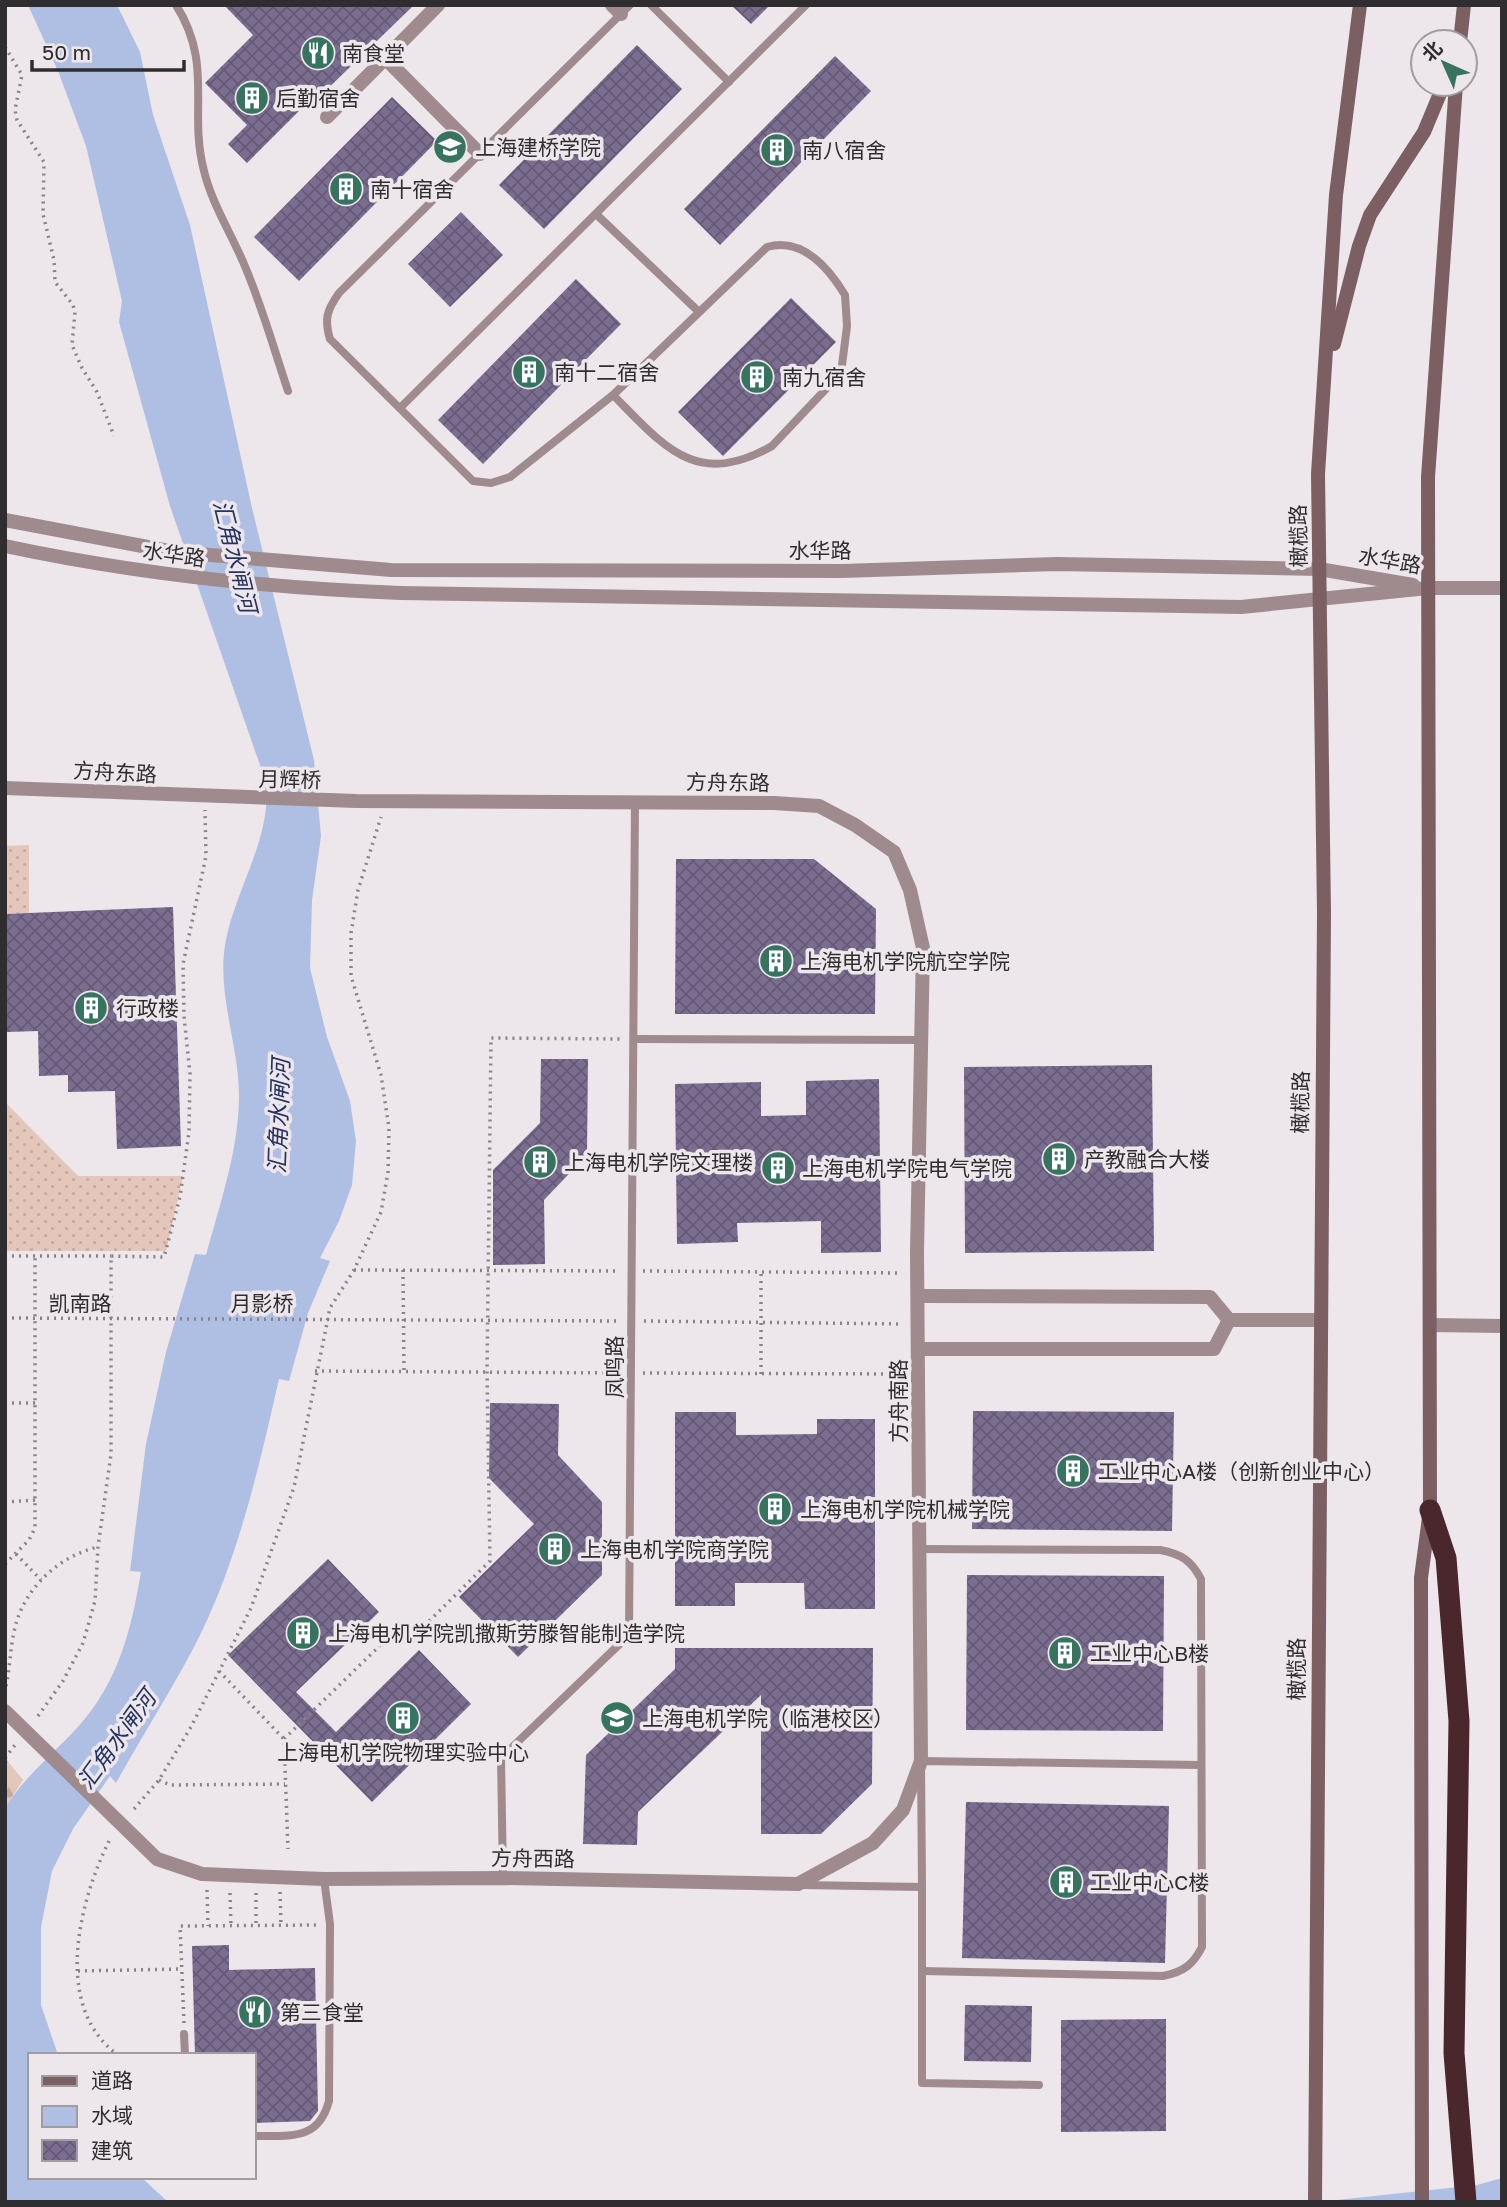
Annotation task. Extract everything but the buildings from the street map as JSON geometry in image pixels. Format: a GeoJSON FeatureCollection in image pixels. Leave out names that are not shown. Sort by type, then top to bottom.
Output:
{"type":"FeatureCollection","features":[{"type":"Feature","properties":{"kind":"highway"},"geometry":{"type":"LineString","coordinates":[[1430,1510],[1446,1558],[1459,1721],[1454,2053],[1466,2202]]}},
{"type":"Feature","properties":{"kind":"main road","name":"橄榄路"},"geometry":{"type":"LineString","coordinates":[[1315,2202],[1315,1884],[1324,913],[1318,474],[1336,195],[1360,5]]}},
{"type":"Feature","properties":{"kind":"main road"},"geometry":{"type":"LineString","coordinates":[[1462,28],[1464,5]]}},
{"type":"Feature","properties":{"kind":"main road"},"geometry":{"type":"LineString","coordinates":[[1325,375],[1359,246],[1370,215],[1424,131],[1438,98]]}},
{"type":"Feature","properties":{"kind":"main road"},"geometry":{"type":"LineString","coordinates":[[1422,2202],[1421,1578],[1430,1510],[1428,588],[1431,405],[1455,98]]}},
{"type":"Feature","properties":{"kind":"street"},"geometry":{"type":"LineString","coordinates":[[327,117],[439,5]]}},
{"type":"Feature","properties":{"kind":"street"},"geometry":{"type":"LineString","coordinates":[[385,58],[480,154]]}},
{"type":"Feature","properties":{"kind":"street","name":"水华路"},"geometry":{"type":"LineString","coordinates":[[5,520],[174,552],[285,563],[404,570],[842,571],[1057,564],[1319,569],[1428,588]]}},
{"type":"Feature","properties":{"kind":"street","name":"水华路"},"geometry":{"type":"LineString","coordinates":[[5,547],[182,577],[291,589],[1241,607],[1428,588]]}},
{"type":"Feature","properties":{"kind":"street"},"geometry":{"type":"LineString","coordinates":[[1428,588],[1502,588]]}},
{"type":"Feature","properties":{"kind":"street","name":"方舟东路"},"geometry":{"type":"LineString","coordinates":[[5,788],[222,798]]}},
{"type":"Feature","properties":{"kind":"street","name":"月辉桥"},"geometry":{"type":"LineString","coordinates":[[222,798],[356,801]]}},
{"type":"Feature","properties":{"kind":"street","name":"方舟东路"},"geometry":{"type":"LineString","coordinates":[[356,801],[819,806],[855,825],[894,852],[910,890],[923,948],[922,1040]]}},
{"type":"Feature","properties":{"kind":"street","name":"方舟南路"},"geometry":{"type":"LineString","coordinates":[[921,1761],[918,1349],[922,1040]]}},
{"type":"Feature","properties":{"kind":"street"},"geometry":{"type":"LineString","coordinates":[[919,1296],[1210,1297],[1229,1320],[1319,1321]]}},
{"type":"Feature","properties":{"kind":"street"},"geometry":{"type":"LineString","coordinates":[[918,1349],[1214,1349],[1229,1320]]}},
{"type":"Feature","properties":{"kind":"street"},"geometry":{"type":"LineString","coordinates":[[1430,1325],[1502,1326]]}},
{"type":"Feature","properties":{"kind":"street","name":"方舟西路"},"geometry":{"type":"LineString","coordinates":[[5,1710],[157,1859],[202,1874],[324,1879],[503,1878],[798,1884],[873,1843],[903,1810],[921,1761]]}},
{"type":"Feature","properties":{"kind":"lane"},"geometry":{"type":"LineString","coordinates":[[176,5],[193,37],[199,62],[201,84],[197,128],[204,172],[211,196],[261,305],[288,391]]}},
{"type":"Feature","properties":{"kind":"lane"},"geometry":{"type":"LineString","coordinates":[[651,5],[729,82]]}},
{"type":"Feature","properties":{"kind":"lane"},"geometry":{"type":"LineString","coordinates":[[400,408],[806,5]]}},
{"type":"Feature","properties":{"kind":"lane"},"geometry":{"type":"LineString","coordinates":[[613,395],[664,446],[691,461],[704,464],[739,459],[772,446],[841,373],[847,326],[845,295],[800,247],[789,243],[767,247],[613,395],[510,477],[491,483],[474,481],[330,339],[325,324],[328,309],[339,293],[480,154],[621,8]]}},
{"type":"Feature","properties":{"kind":"lane"},"geometry":{"type":"LineString","coordinates":[[596,214],[698,311]]}},
{"type":"Feature","properties":{"kind":"lane","name":"凤鸣路"},"geometry":{"type":"LineString","coordinates":[[503,1878],[501,1758],[629,1635],[635,802]]}},
{"type":"Feature","properties":{"kind":"lane"},"geometry":{"type":"LineString","coordinates":[[634,1039],[922,1040]]}},
{"type":"Feature","properties":{"kind":"lane"},"geometry":{"type":"LineString","coordinates":[[920,1549],[1160,1549],[1181,1554],[1194,1566],[1201,1579],[1202,1947],[1194,1962],[1181,1972],[1163,1976],[922,1971]]}},
{"type":"Feature","properties":{"kind":"lane"},"geometry":{"type":"LineString","coordinates":[[1039,2085],[922,2083],[921,1761],[1200,1765]]}},
{"type":"Feature","properties":{"kind":"lane"},"geometry":{"type":"LineString","coordinates":[[256,2136],[302,2135],[325,2117],[329,2101],[330,1924],[324,1879]]}},
{"type":"Feature","properties":{"kind":"lane"},"geometry":{"type":"LineString","coordinates":[[798,1884],[922,1887]]}},
{"type":"Feature","properties":{"kind":"lane"},"geometry":{"type":"LineString","coordinates":[[184,2034],[185,2053]]}},
{"type":"Feature","properties":{"kind":"path"},"geometry":{"type":"LineString","coordinates":[[5,47],[22,75],[15,110],[17,120],[44,162],[46,174],[43,214],[55,282],[75,312],[72,345],[97,392],[114,436]]}},
{"type":"Feature","properties":{"kind":"path"},"geometry":{"type":"LineString","coordinates":[[5,1256],[164,1257],[180,1197],[190,1120],[183,964],[206,856],[205,797]]}},
{"type":"Feature","properties":{"kind":"path"},"geometry":{"type":"LineString","coordinates":[[134,1809],[159,1780],[191,1727],[251,1608],[295,1487],[330,1308],[354,1270],[381,1212],[388,1172],[389,1128],[381,1075],[351,976],[351,944],[358,890],[385,801]]}},
{"type":"Feature","properties":{"kind":"path"},"geometry":{"type":"LineString","coordinates":[[284,1739],[401,1625],[413,1637],[490,1561],[487,1372],[491,1038],[634,1039]]}},
{"type":"Feature","properties":{"kind":"path"},"geometry":{"type":"LineString","coordinates":[[5,1564],[35,1528],[35,1256]]}},
{"type":"Feature","properties":{"kind":"path"},"geometry":{"type":"LineString","coordinates":[[38,1716],[63,1681],[83,1643],[95,1601],[98,1546],[111,1454],[111,1256]]}},
{"type":"Feature","properties":{"kind":"path"},"geometry":{"type":"LineString","coordinates":[[403,1270],[404,1371]]}},
{"type":"Feature","properties":{"kind":"path"},"geometry":{"type":"LineString","coordinates":[[761,1271],[761,1374]]}},
{"type":"Feature","properties":{"kind":"path","name":"凯南路"},"geometry":{"type":"LineString","coordinates":[[5,1318],[155,1318]]}},
{"type":"Feature","properties":{"kind":"path","name":"月影桥"},"geometry":{"type":"LineString","coordinates":[[155,1318],[369,1319]]}},
{"type":"Feature","properties":{"kind":"path"},"geometry":{"type":"LineString","coordinates":[[5,1403],[35,1403]]}},
{"type":"Feature","properties":{"kind":"path"},"geometry":{"type":"LineString","coordinates":[[5,1502],[36,1500]]}},
{"type":"Feature","properties":{"kind":"path"},"geometry":{"type":"LineString","coordinates":[[6,1686],[14,1630],[41,1580],[78,1551],[98,1546]]}},
{"type":"Feature","properties":{"kind":"path"},"geometry":{"type":"LineString","coordinates":[[16,1554],[41,1580]]}},
{"type":"Feature","properties":{"kind":"path"},"geometry":{"type":"LineString","coordinates":[[219,1670],[284,1739],[288,1849]]}},
{"type":"Feature","properties":{"kind":"path"},"geometry":{"type":"LineString","coordinates":[[5,1758],[15,1745]]}},
{"type":"Feature","properties":{"kind":"path"},"geometry":{"type":"LineString","coordinates":[[159,1780],[170,1785],[285,1784]]}},
{"type":"Feature","properties":{"kind":"path"},"geometry":{"type":"LineString","coordinates":[[109,1841],[92,1875],[80,1929],[78,1970],[80,2003],[91,2027],[105,2045],[115,2053]]}},
{"type":"Feature","properties":{"kind":"path"},"geometry":{"type":"LineString","coordinates":[[207,1882],[208,1926]]}},
{"type":"Feature","properties":{"kind":"path"},"geometry":{"type":"LineString","coordinates":[[230,1882],[231,1926]]}},
{"type":"Feature","properties":{"kind":"path"},"geometry":{"type":"LineString","coordinates":[[256,1883],[257,1926]]}},
{"type":"Feature","properties":{"kind":"path"},"geometry":{"type":"LineString","coordinates":[[280,1884],[281,1925]]}},
{"type":"Feature","properties":{"kind":"path"},"geometry":{"type":"LineString","coordinates":[[184,2034],[180,1926],[330,1924]]}},
{"type":"Feature","properties":{"kind":"path"},"geometry":{"type":"LineString","coordinates":[[78,1970],[182,1969]]}},
{"type":"Feature","properties":{"kind":"green space"},"geometry":{"type":"Polygon","coordinates":[[[29,845],[29,913],[5,914],[5,846],[29,845]]]}},
{"type":"Feature","properties":{"kind":"green space"},"geometry":{"type":"Polygon","coordinates":[[[5,1102],[78,1176],[183,1176],[166,1251],[5,1251],[5,1102]]]}},
{"type":"Feature","properties":{"kind":"green space"},"geometry":{"type":"Polygon","coordinates":[[[5,1758],[23,1780],[5,1808],[5,1758]]]}},
{"type":"Feature","properties":{"kind":"water","name":"汇角水闸河"},"geometry":{"type":"Polygon","coordinates":[[[28,5],[117,5],[140,52],[153,115],[190,225],[252,508],[314,760],[321,836],[312,900],[310,968],[327,1037],[350,1101],[356,1141],[352,1185],[339,1221],[320,1258],[330,1261],[308,1313],[289,1381],[279,1379],[245,1517],[222,1584],[193,1649],[116,1783],[110,1776],[73,1829],[52,1871],[41,1927],[41,2005],[57,2053],[28,2053],[28,2179],[143,2179],[168,2202],[5,2202],[5,1808],[30,1776],[77,1728],[103,1693],[121,1655],[133,1615],[141,1572],[130,1571],[146,1444],[166,1352],[195,1254],[206,1255],[235,1139],[238,1080],[223,964],[234,910],[259,843],[266,799],[262,771],[170,506],[119,322],[122,301],[86,146],[58,71],[28,5]]]}},
{"type":"Feature","properties":{"kind":"water"},"geometry":{"type":"Polygon","coordinates":[[[1502,2178],[1502,2202],[1318,2202],[1477,2185],[1502,2178]]]}},
{"type":"Feature","properties":{"kind":"place","name":"南食堂"},"geometry":{"type":"Point","coordinates":[318,53]}},
{"type":"Feature","properties":{"kind":"place","name":"后勤宿舍"},"geometry":{"type":"Point","coordinates":[252,98]}},
{"type":"Feature","properties":{"kind":"place","name":"上海建桥学院"},"geometry":{"type":"Point","coordinates":[450,147]}},
{"type":"Feature","properties":{"kind":"place","name":"南八宿舍"},"geometry":{"type":"Point","coordinates":[777,150]}},
{"type":"Feature","properties":{"kind":"place","name":"南十宿舍"},"geometry":{"type":"Point","coordinates":[346,189]}},
{"type":"Feature","properties":{"kind":"place","name":"南十二宿舍"},"geometry":{"type":"Point","coordinates":[529,372]}},
{"type":"Feature","properties":{"kind":"place","name":"南九宿舍"},"geometry":{"type":"Point","coordinates":[757,377]}},
{"type":"Feature","properties":{"kind":"place","name":"上海电机学院航空学院"},"geometry":{"type":"Point","coordinates":[776,961]}},
{"type":"Feature","properties":{"kind":"place","name":"行政楼"},"geometry":{"type":"Point","coordinates":[91,1008]}},
{"type":"Feature","properties":{"kind":"place","name":"产教融合大楼"},"geometry":{"type":"Point","coordinates":[1059,1159]}},
{"type":"Feature","properties":{"kind":"place","name":"上海电机学院文理楼"},"geometry":{"type":"Point","coordinates":[540,1162]}},
{"type":"Feature","properties":{"kind":"place","name":"上海电机学院电气学院"},"geometry":{"type":"Point","coordinates":[778,1168]}},
{"type":"Feature","properties":{"kind":"place","name":"工业中心A楼（创新创业中心）"},"geometry":{"type":"Point","coordinates":[1073,1471]}},
{"type":"Feature","properties":{"kind":"place","name":"上海电机学院机械学院"},"geometry":{"type":"Point","coordinates":[775,1509]}},
{"type":"Feature","properties":{"kind":"place","name":"上海电机学院商学院"},"geometry":{"type":"Point","coordinates":[555,1549]}},
{"type":"Feature","properties":{"kind":"place","name":"上海电机学院凯撒斯劳滕智能制造学院"},"geometry":{"type":"Point","coordinates":[303,1633]}},
{"type":"Feature","properties":{"kind":"place","name":"工业中心B楼"},"geometry":{"type":"Point","coordinates":[1065,1653]}},
{"type":"Feature","properties":{"kind":"place","name":"上海电机学院物理实验中心"},"geometry":{"type":"Point","coordinates":[403,1718]}},
{"type":"Feature","properties":{"kind":"place","name":"上海电机学院（临港校区）"},"geometry":{"type":"Point","coordinates":[617,1718]}},
{"type":"Feature","properties":{"kind":"place","name":"工业中心C楼"},"geometry":{"type":"Point","coordinates":[1066,1882]}},
{"type":"Feature","properties":{"kind":"place","name":"第三食堂"},"geometry":{"type":"Point","coordinates":[255,2012]}}]}
